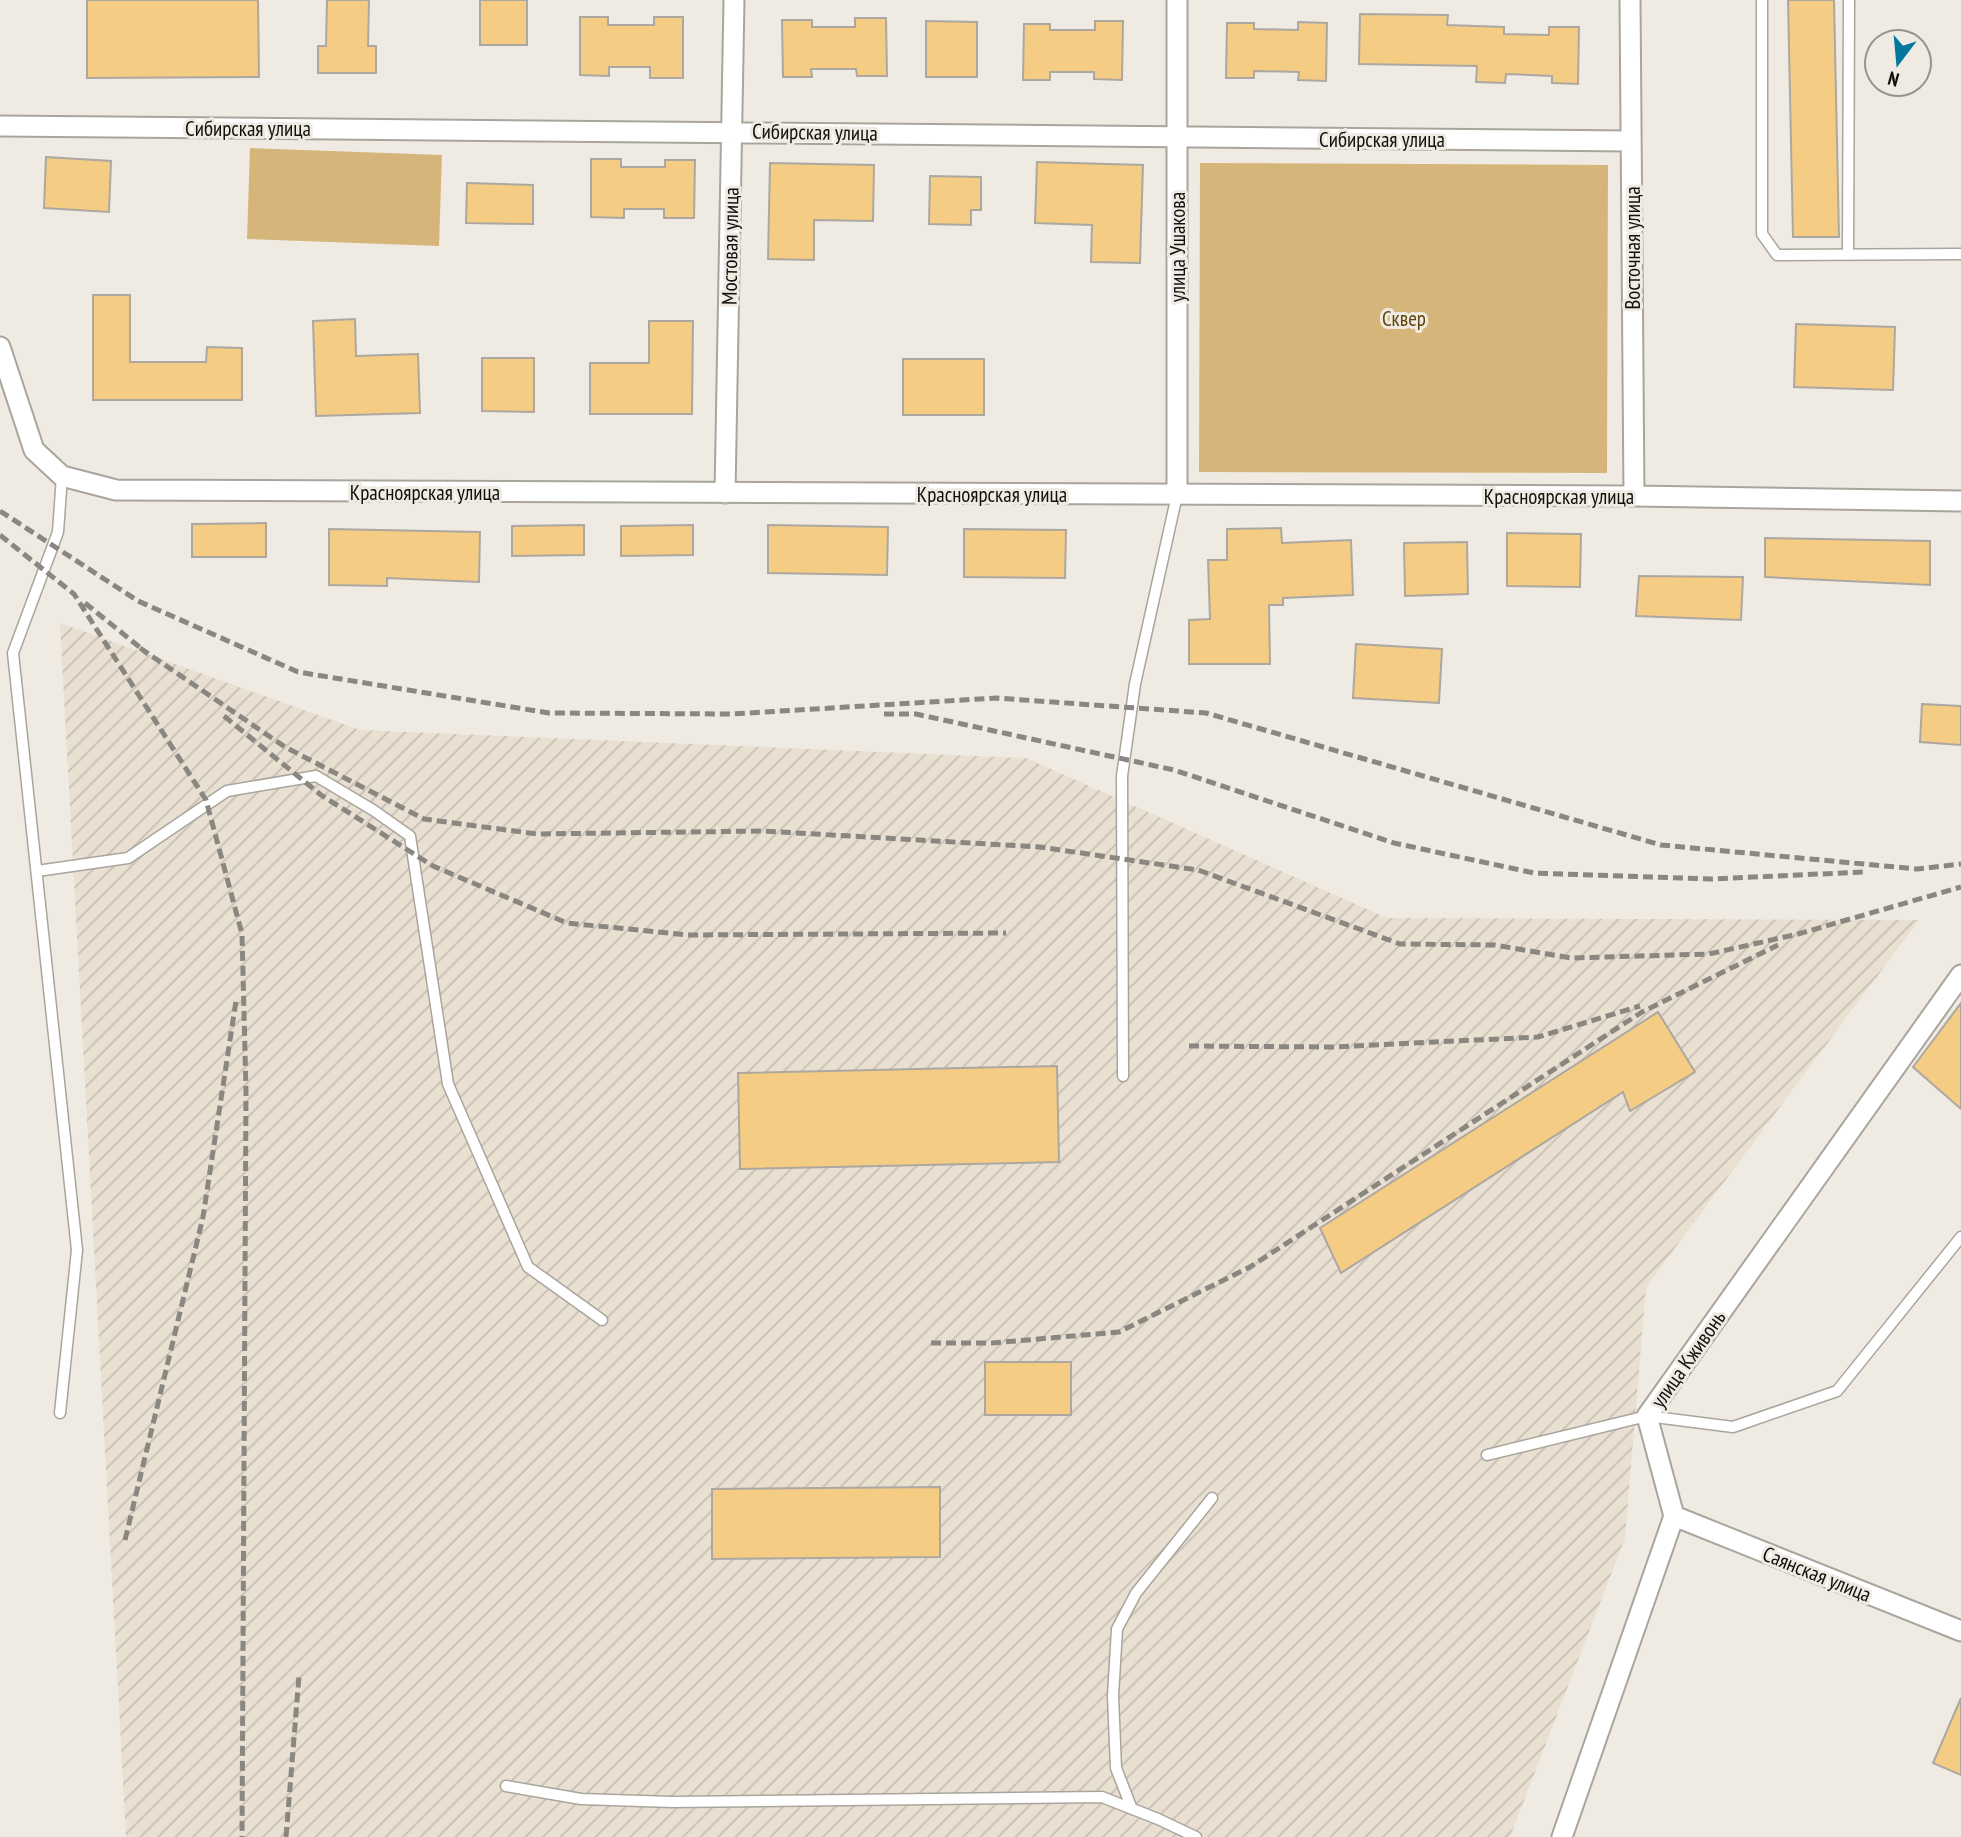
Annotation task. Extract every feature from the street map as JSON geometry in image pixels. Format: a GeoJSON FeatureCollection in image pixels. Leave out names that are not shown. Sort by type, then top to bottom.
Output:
{"type":"FeatureCollection","features":[{"type":"Feature","properties":{"kind":"street","name":"Мостовая улица"},"geometry":{"type":"LineString","coordinates":[[725,493],[734,0]]}},
{"type":"Feature","properties":{"kind":"street","name":"улица Ушакова"},"geometry":{"type":"LineString","coordinates":[[1177,0],[1177,495]]}},
{"type":"Feature","properties":{"kind":"street","name":"Восточная улица"},"geometry":{"type":"LineString","coordinates":[[1630,0],[1634,496]]}},
{"type":"Feature","properties":{"kind":"street","name":"Сибирская улица"},"geometry":{"type":"LineString","coordinates":[[0,126],[1631,141]]}},
{"type":"Feature","properties":{"kind":"street","name":"Красноярская улица"},"geometry":{"type":"LineString","coordinates":[[0,347],[34,450],[62,476],[116,490],[1634,496],[1961,500]]}},
{"type":"Feature","properties":{"kind":"street","name":"улица Кживонь"},"geometry":{"type":"LineString","coordinates":[[1674,1516],[1647,1416],[1961,975]]}},
{"type":"Feature","properties":{"kind":"street","name":"Саянская улица"},"geometry":{"type":"LineString","coordinates":[[1674,1516],[1961,1631]]}},
{"type":"Feature","properties":{"kind":"street"},"geometry":{"type":"LineString","coordinates":[[1562,1837],[1674,1516]]}},
{"type":"Feature","properties":{"kind":"lane"},"geometry":{"type":"LineString","coordinates":[[1762,0],[1762,234],[1777,255],[1961,254]]}},
{"type":"Feature","properties":{"kind":"lane"},"geometry":{"type":"LineString","coordinates":[[1848,255],[1849,0]]}},
{"type":"Feature","properties":{"kind":"lane"},"geometry":{"type":"LineString","coordinates":[[60,1413],[77,1250],[13,653],[58,532],[62,476]]}},
{"type":"Feature","properties":{"kind":"lane"},"geometry":{"type":"LineString","coordinates":[[1123,1076],[1122,776],[1135,684],[1177,495]]}},
{"type":"Feature","properties":{"kind":"lane"},"geometry":{"type":"LineString","coordinates":[[37,871],[128,859],[227,791],[316,776],[410,836],[448,1084],[528,1267],[602,1320]]}},
{"type":"Feature","properties":{"kind":"lane"},"geometry":{"type":"LineString","coordinates":[[1487,1455],[1647,1416],[1733,1427],[1837,1391],[1961,1237]]}},
{"type":"Feature","properties":{"kind":"lane"},"geometry":{"type":"LineString","coordinates":[[1132,1809],[1116,1768],[1113,1696],[1117,1629],[1136,1593],[1212,1497]]}},
{"type":"Feature","properties":{"kind":"lane"},"geometry":{"type":"LineString","coordinates":[[506,1786],[580,1799],[672,1802],[1102,1797],[1196,1837]]}},
{"type":"Feature","properties":{"kind":"shaded area"},"geometry":{"type":"Polygon","coordinates":[[[60,623],[360,730],[1026,758],[1387,918],[1919,920],[1646,1287],[1625,1538],[1510,1837],[126,1837],[60,623]]]}},
{"type":"Feature","properties":{"kind":"green space"},"geometry":{"type":"Polygon","coordinates":[[[250,148],[442,155],[439,246],[247,239],[250,148]]]}},
{"type":"Feature","properties":{"kind":"green space","name":"Сквер"},"geometry":{"type":"Polygon","coordinates":[[[1200,163],[1608,165],[1607,473],[1199,472],[1200,163]]]}},
{"type":"Feature","properties":{"kind":"building"},"geometry":{"type":"Polygon","coordinates":[[[87,0],[258,0],[259,77],[87,78],[87,0]]]}},
{"type":"Feature","properties":{"kind":"building"},"geometry":{"type":"Polygon","coordinates":[[[327,0],[369,0],[368,46],[376,46],[376,73],[318,73],[318,46],[326,46],[327,0]]]}},
{"type":"Feature","properties":{"kind":"building"},"geometry":{"type":"Polygon","coordinates":[[[480,0],[527,0],[527,45],[480,45],[480,0]]]}},
{"type":"Feature","properties":{"kind":"building"},"geometry":{"type":"Polygon","coordinates":[[[1788,0],[1834,0],[1839,237],[1793,237],[1788,0]]]}},
{"type":"Feature","properties":{"kind":"building"},"geometry":{"type":"Polygon","coordinates":[[[1360,14],[1448,15],[1447,25],[1504,27],[1504,34],[1549,35],[1549,27],[1579,27],[1578,84],[1552,83],[1552,76],[1506,74],[1505,83],[1476,82],[1477,66],[1359,64],[1360,14]]]}},
{"type":"Feature","properties":{"kind":"building"},"geometry":{"type":"Polygon","coordinates":[[[580,17],[608,17],[608,25],[654,25],[654,17],[683,17],[683,78],[650,78],[650,67],[609,67],[609,76],[580,75],[580,17]]]}},
{"type":"Feature","properties":{"kind":"building"},"geometry":{"type":"Polygon","coordinates":[[[855,18],[886,18],[887,76],[857,76],[856,69],[811,69],[812,77],[783,77],[782,20],[812,20],[812,27],[855,27],[855,18]]]}},
{"type":"Feature","properties":{"kind":"building"},"geometry":{"type":"Polygon","coordinates":[[[926,21],[977,22],[977,77],[926,77],[926,21]]]}},
{"type":"Feature","properties":{"kind":"building"},"geometry":{"type":"Polygon","coordinates":[[[1095,21],[1123,21],[1122,80],[1094,79],[1094,72],[1050,72],[1050,80],[1023,80],[1024,24],[1050,24],[1050,30],[1095,30],[1095,21]]]}},
{"type":"Feature","properties":{"kind":"building"},"geometry":{"type":"Polygon","coordinates":[[[1298,22],[1327,23],[1326,81],[1298,80],[1299,72],[1254,71],[1254,78],[1226,78],[1227,23],[1254,23],[1254,29],[1298,30],[1298,22]]]}},
{"type":"Feature","properties":{"kind":"building"},"geometry":{"type":"Polygon","coordinates":[[[46,157],[111,161],[109,212],[44,208],[46,157]]]}},
{"type":"Feature","properties":{"kind":"building"},"geometry":{"type":"Polygon","coordinates":[[[591,159],[621,159],[621,167],[665,167],[665,160],[695,160],[694,218],[664,218],[664,209],[624,209],[624,218],[591,217],[591,159]]]}},
{"type":"Feature","properties":{"kind":"building"},"geometry":{"type":"Polygon","coordinates":[[[1037,162],[1143,165],[1140,263],[1091,262],[1092,225],[1035,223],[1037,162]]]}},
{"type":"Feature","properties":{"kind":"building"},"geometry":{"type":"Polygon","coordinates":[[[770,163],[874,165],[873,221],[814,220],[814,260],[768,259],[770,163]]]}},
{"type":"Feature","properties":{"kind":"building"},"geometry":{"type":"Polygon","coordinates":[[[930,176],[981,177],[981,210],[971,210],[971,225],[929,224],[930,176]]]}},
{"type":"Feature","properties":{"kind":"building"},"geometry":{"type":"Polygon","coordinates":[[[467,183],[533,185],[533,224],[466,223],[467,183]]]}},
{"type":"Feature","properties":{"kind":"building"},"geometry":{"type":"Polygon","coordinates":[[[93,295],[130,295],[130,362],[206,362],[207,347],[242,348],[242,400],[93,400],[93,295]]]}},
{"type":"Feature","properties":{"kind":"building"},"geometry":{"type":"Polygon","coordinates":[[[355,319],[356,356],[418,354],[420,413],[316,416],[313,321],[355,319]]]}},
{"type":"Feature","properties":{"kind":"building"},"geometry":{"type":"Polygon","coordinates":[[[649,321],[693,321],[692,414],[590,414],[590,363],[649,363],[649,321]]]}},
{"type":"Feature","properties":{"kind":"building"},"geometry":{"type":"Polygon","coordinates":[[[1796,324],[1895,327],[1893,390],[1794,387],[1796,324]]]}},
{"type":"Feature","properties":{"kind":"building"},"geometry":{"type":"Polygon","coordinates":[[[482,358],[534,358],[534,412],[482,411],[482,358]]]}},
{"type":"Feature","properties":{"kind":"building"},"geometry":{"type":"Polygon","coordinates":[[[903,359],[984,359],[984,415],[903,415],[903,359]]]}},
{"type":"Feature","properties":{"kind":"building"},"geometry":{"type":"Polygon","coordinates":[[[266,523],[266,557],[192,557],[192,524],[266,523]]]}},
{"type":"Feature","properties":{"kind":"building"},"geometry":{"type":"Polygon","coordinates":[[[584,525],[584,555],[512,556],[512,526],[584,525]]]}},
{"type":"Feature","properties":{"kind":"building"},"geometry":{"type":"Polygon","coordinates":[[[693,525],[693,555],[621,556],[621,526],[693,525]]]}},
{"type":"Feature","properties":{"kind":"building"},"geometry":{"type":"Polygon","coordinates":[[[768,525],[888,527],[887,575],[768,573],[768,525]]]}},
{"type":"Feature","properties":{"kind":"building"},"geometry":{"type":"Polygon","coordinates":[[[1281,528],[1282,543],[1351,540],[1353,595],[1283,598],[1283,605],[1269,605],[1270,664],[1189,664],[1189,620],[1210,619],[1208,560],[1227,560],[1227,529],[1281,528]]]}},
{"type":"Feature","properties":{"kind":"building"},"geometry":{"type":"Polygon","coordinates":[[[329,529],[480,532],[479,582],[387,578],[387,586],[329,585],[329,529]]]}},
{"type":"Feature","properties":{"kind":"building"},"geometry":{"type":"Polygon","coordinates":[[[964,529],[1066,530],[1065,578],[964,577],[964,529]]]}},
{"type":"Feature","properties":{"kind":"building"},"geometry":{"type":"Polygon","coordinates":[[[1507,533],[1581,534],[1580,587],[1507,586],[1507,533]]]}},
{"type":"Feature","properties":{"kind":"building"},"geometry":{"type":"Polygon","coordinates":[[[1765,538],[1930,541],[1930,585],[1765,577],[1765,538]]]}},
{"type":"Feature","properties":{"kind":"building"},"geometry":{"type":"Polygon","coordinates":[[[1467,542],[1468,594],[1405,596],[1404,543],[1467,542]]]}},
{"type":"Feature","properties":{"kind":"building"},"geometry":{"type":"Polygon","coordinates":[[[1639,576],[1743,577],[1741,620],[1636,616],[1639,576]]]}},
{"type":"Feature","properties":{"kind":"building"},"geometry":{"type":"Polygon","coordinates":[[[1356,644],[1442,649],[1439,703],[1353,698],[1356,644]]]}},
{"type":"Feature","properties":{"kind":"building"},"geometry":{"type":"Polygon","coordinates":[[[1922,704],[1961,706],[1961,745],[1920,742],[1922,704]]]}},
{"type":"Feature","properties":{"kind":"building"},"geometry":{"type":"Polygon","coordinates":[[[1961,1003],[1961,1109],[1913,1067],[1961,1003]]]}},
{"type":"Feature","properties":{"kind":"building"},"geometry":{"type":"Polygon","coordinates":[[[1658,1012],[1695,1072],[1630,1111],[1623,1092],[1341,1273],[1320,1228],[1658,1012]]]}},
{"type":"Feature","properties":{"kind":"building"},"geometry":{"type":"Polygon","coordinates":[[[1057,1066],[1059,1162],[740,1169],[738,1073],[1057,1066]]]}},
{"type":"Feature","properties":{"kind":"building"},"geometry":{"type":"Polygon","coordinates":[[[985,1362],[1071,1362],[1071,1415],[985,1415],[985,1362]]]}},
{"type":"Feature","properties":{"kind":"building"},"geometry":{"type":"Polygon","coordinates":[[[940,1487],[940,1557],[712,1559],[712,1489],[940,1487]]]}},
{"type":"Feature","properties":{"kind":"building"},"geometry":{"type":"Polygon","coordinates":[[[1961,1698],[1961,1775],[1933,1763],[1961,1698]]]}},
{"type":"Feature","properties":{"kind":"railway"},"geometry":{"type":"LineString","coordinates":[[0,511],[138,601],[298,672],[549,713],[732,714],[996,698],[1206,713],[1661,845],[1917,869],[1961,864]]}},
{"type":"Feature","properties":{"kind":"railway"},"geometry":{"type":"LineString","coordinates":[[0,535],[74,594],[206,800],[242,934],[246,1091],[242,1837]]}},
{"type":"Feature","properties":{"kind":"railway"},"geometry":{"type":"LineString","coordinates":[[85,603],[148,654]]}},
{"type":"Feature","properties":{"kind":"railway"},"geometry":{"type":"LineString","coordinates":[[140,648],[285,747],[424,819],[537,834],[763,831],[1040,847],[1198,870],[1400,944],[1495,945],[1571,958],[1709,954],[1798,934],[1961,887]]}},
{"type":"Feature","properties":{"kind":"railway"},"geometry":{"type":"LineString","coordinates":[[884,714],[916,714],[1174,770],[1394,843],[1534,873],[1711,879],[1864,872]]}},
{"type":"Feature","properties":{"kind":"railway"},"geometry":{"type":"LineString","coordinates":[[224,716],[321,795],[433,866],[567,923],[688,935],[1006,933]]}},
{"type":"Feature","properties":{"kind":"railway"},"geometry":{"type":"LineString","coordinates":[[931,1343],[992,1343],[1119,1332],[1250,1267],[1642,1012],[1778,945]]}},
{"type":"Feature","properties":{"kind":"railway"},"geometry":{"type":"LineString","coordinates":[[125,1540],[203,1217],[236,1001]]}},
{"type":"Feature","properties":{"kind":"railway"},"geometry":{"type":"LineString","coordinates":[[1189,1046],[1332,1047],[1538,1037],[1640,1006]]}},
{"type":"Feature","properties":{"kind":"railway"},"geometry":{"type":"LineString","coordinates":[[286,1837],[299,1676]]}}]}
